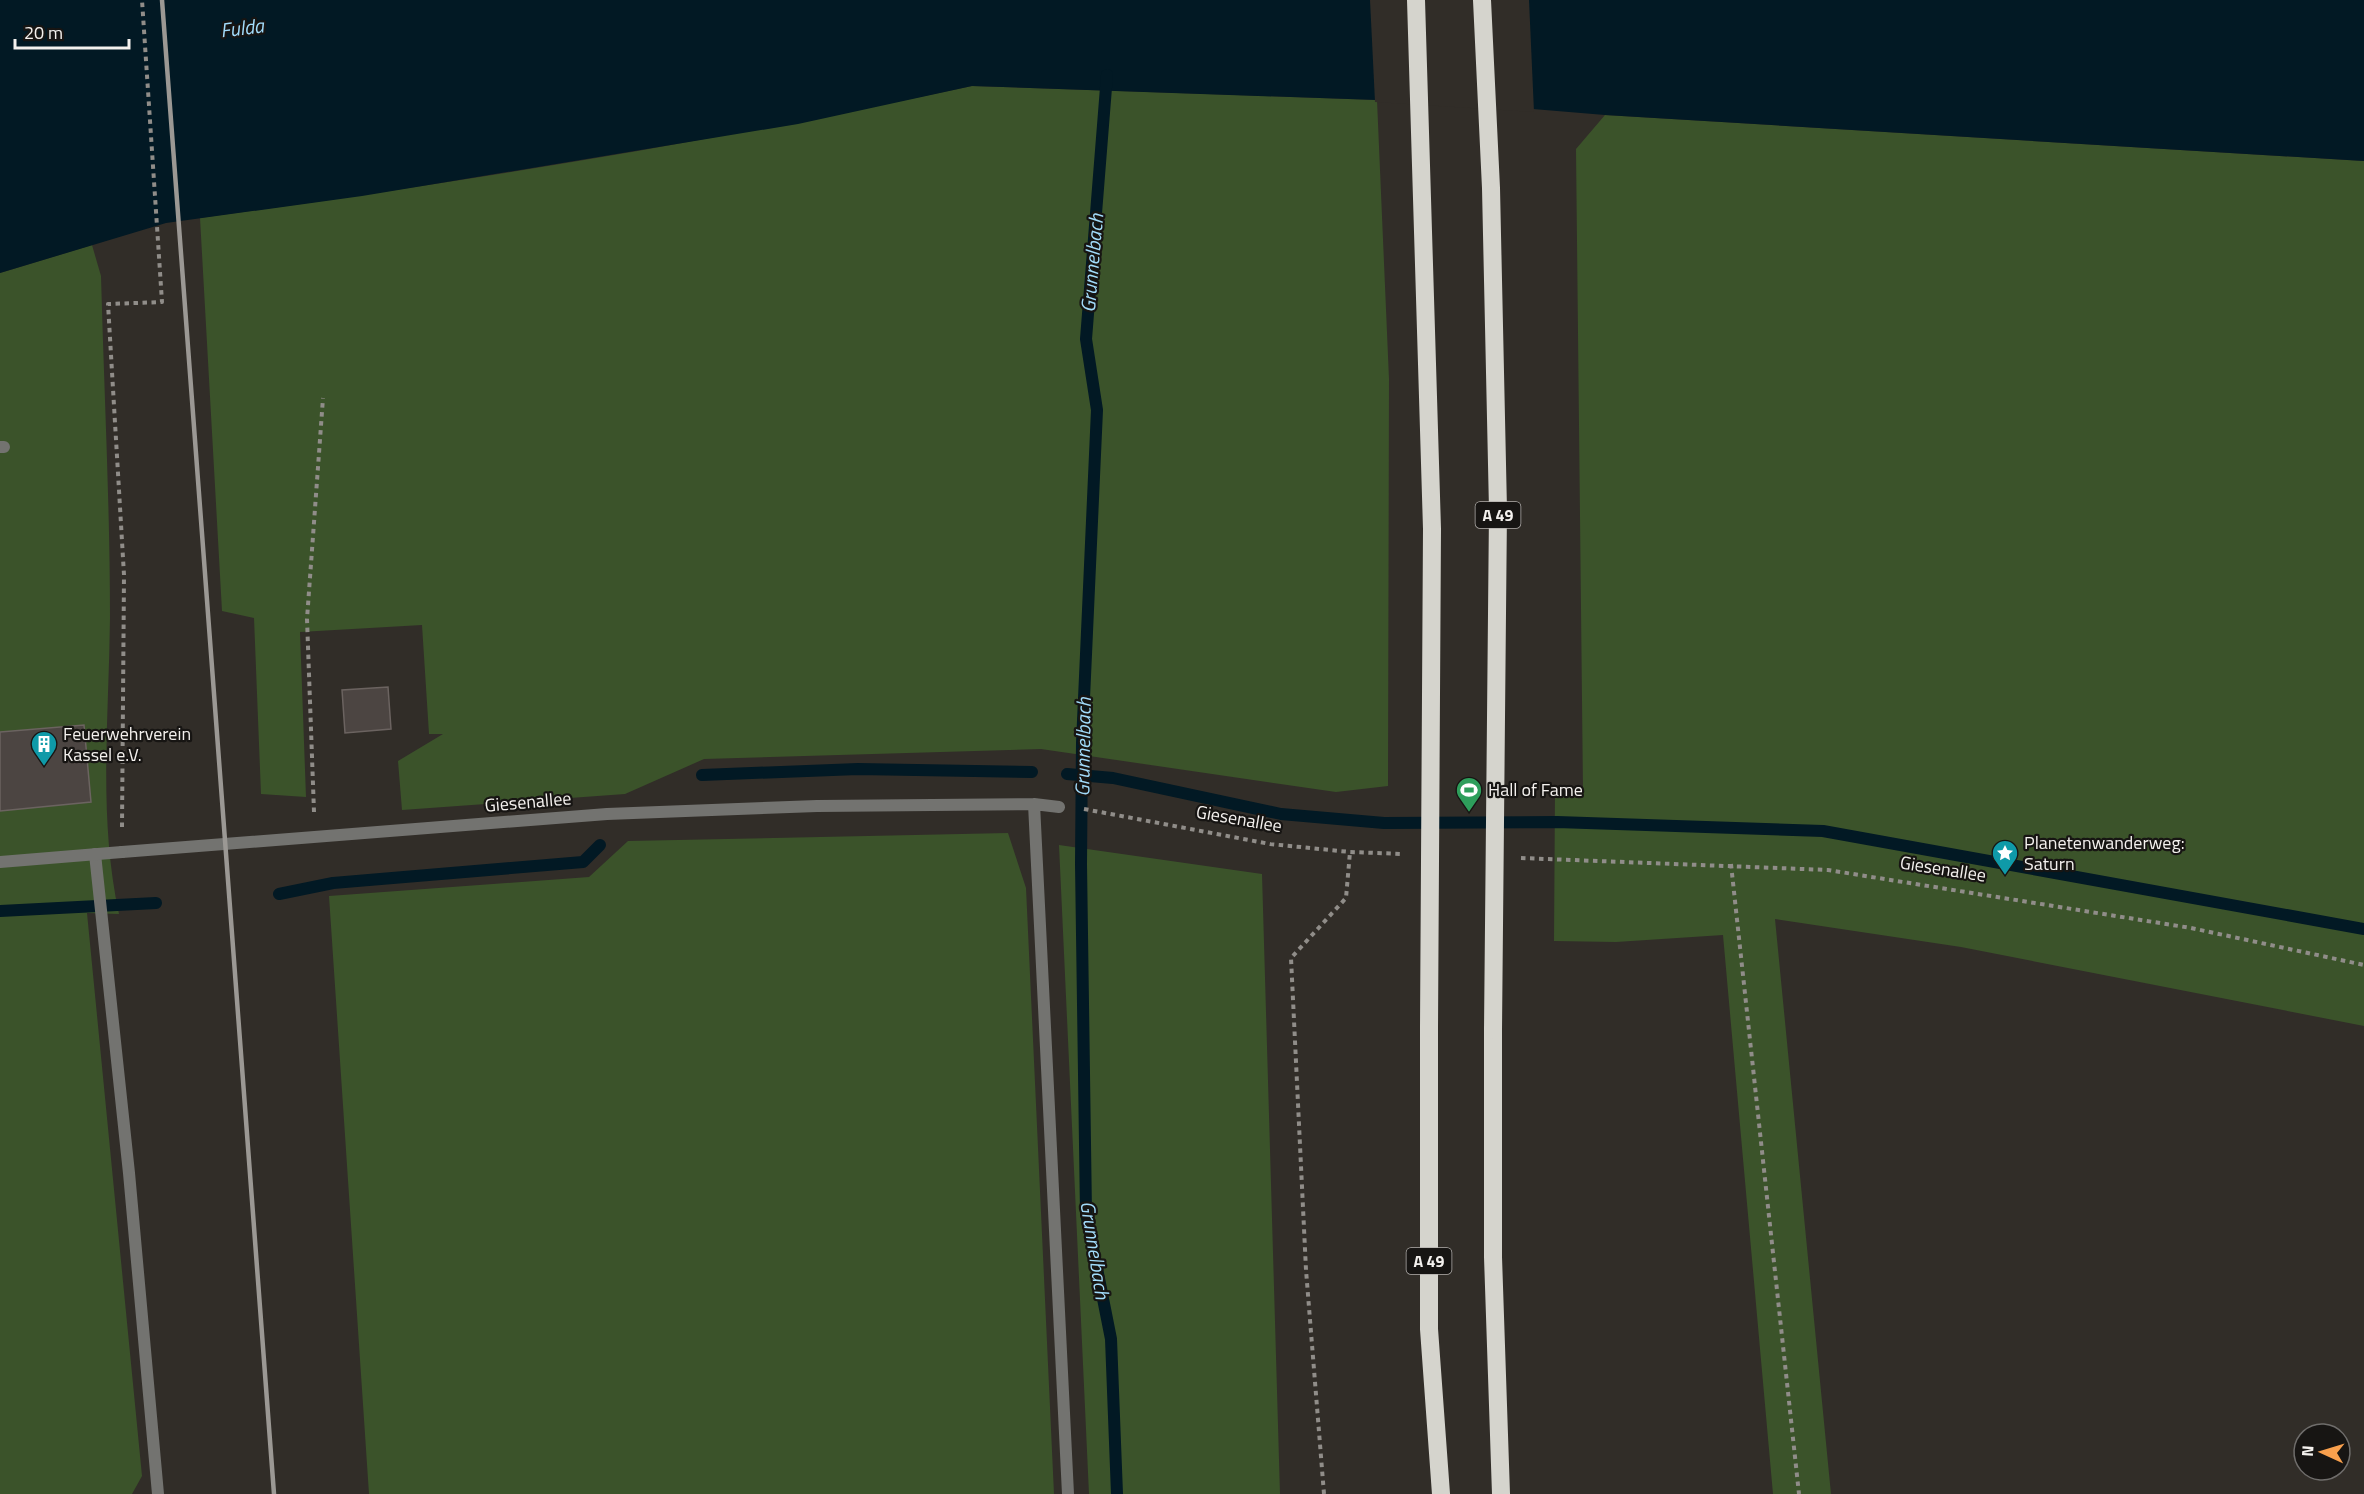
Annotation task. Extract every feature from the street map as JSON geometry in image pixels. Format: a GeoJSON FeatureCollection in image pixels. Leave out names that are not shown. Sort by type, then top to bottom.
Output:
{"type":"FeatureCollection","features":[{"type":"Feature","properties":{"kind":"highway","name":"A 49"},"geometry":{"type":"LineString","coordinates":[[1416,0],[1423,163],[1432,529],[1430,1329],[1441,1494]]}},
{"type":"Feature","properties":{"kind":"highway","name":"A 49"},"geometry":{"type":"LineString","coordinates":[[1482,0],[1491,188],[1498,510],[1493,1257],[1501,1494]]}},
{"type":"Feature","properties":{"kind":"street","name":"Giesenallee"},"geometry":{"type":"LineString","coordinates":[[0,862],[607,814],[817,806],[1034,804],[1059,807]]}},
{"type":"Feature","properties":{"kind":"street"},"geometry":{"type":"LineString","coordinates":[[1034,804],[1068,1494]]}},
{"type":"Feature","properties":{"kind":"street"},"geometry":{"type":"LineString","coordinates":[[95,854],[158,1494]]}},
{"type":"Feature","properties":{"kind":"path"},"geometry":{"type":"LineString","coordinates":[[122,852],[124,575],[108,304],[162,302],[141,0]]}},
{"type":"Feature","properties":{"kind":"path"},"geometry":{"type":"LineString","coordinates":[[314,837],[307,619],[323,398]]}},
{"type":"Feature","properties":{"kind":"path","name":"Giesenallee"},"geometry":{"type":"LineString","coordinates":[[1092,810],[1270,844],[1381,853]]}},
{"type":"Feature","properties":{"kind":"path"},"geometry":{"type":"LineString","coordinates":[[1324,1494],[1306,1270],[1291,958],[1346,898],[1350,852]]}},
{"type":"Feature","properties":{"kind":"path","name":"Giesenallee"},"geometry":{"type":"LineString","coordinates":[[1546,859],[1731,864],[1828,870],[2191,928],[2364,965]]}},
{"type":"Feature","properties":{"kind":"path"},"geometry":{"type":"LineString","coordinates":[[1731,864],[1799,1494]]}},
{"type":"Feature","properties":{"kind":"green space"},"geometry":{"type":"Polygon","coordinates":[[[972,86],[1377,100],[1389,379],[1388,786],[1336,792],[1041,749],[704,759],[625,794],[402,810],[398,761],[443,734],[429,734],[422,625],[300,632],[306,797],[261,794],[254,618],[222,611],[200,218],[588,160],[780,125],[972,86]]]}},
{"type":"Feature","properties":{"kind":"green space"},"geometry":{"type":"Polygon","coordinates":[[[1605,115],[2364,161],[2364,1026],[1961,947],[1775,919],[1831,1494],[1773,1494],[1723,935],[1616,942],[1554,941],[1555,790],[1583,792],[1576,149],[1605,115]]]}},
{"type":"Feature","properties":{"kind":"green space"},"geometry":{"type":"Polygon","coordinates":[[[92,245],[101,276],[110,618],[107,804],[109,841],[119,914],[87,913],[142,1476],[132,1494],[0,1494],[0,273],[92,245]]]}},
{"type":"Feature","properties":{"kind":"green space"},"geometry":{"type":"Polygon","coordinates":[[[1008,833],[1026,888],[1054,1494],[369,1494],[329,896],[589,877],[628,841],[1008,833]]]}},
{"type":"Feature","properties":{"kind":"green space"},"geometry":{"type":"Polygon","coordinates":[[[1059,845],[1262,874],[1280,1494],[1089,1494],[1059,845]]]}},
{"type":"Feature","properties":{"kind":"water","name":"Fulda"},"geometry":{"type":"Polygon","coordinates":[[[0,0],[2364,0],[2364,161],[1605,115],[1463,103],[972,86],[798,124],[362,196],[166,223],[0,273],[0,0]]]}},
{"type":"Feature","properties":{"kind":"pier"},"geometry":{"type":"Polygon","coordinates":[[[1370,0],[1529,0],[1534,112],[1375,102],[1370,0]]]}},
{"type":"Feature","properties":{"kind":"building"},"geometry":{"type":"Polygon","coordinates":[[[388,687],[391,729],[345,733],[342,690],[388,687]]]}},
{"type":"Feature","properties":{"kind":"building","name":"Feuerwehrverein Kassel e.V."},"geometry":{"type":"Polygon","coordinates":[[[84,725],[91,802],[0,811],[0,732],[84,725]]]}},
{"type":"Feature","properties":{"kind":"waterway","name":"Grunnelbach"},"geometry":{"type":"LineString","coordinates":[[1107,75],[1086,339],[1097,410],[1082,743],[1081,864],[1086,1213],[1111,1339],[1117,1494]]}},
{"type":"Feature","properties":{"kind":"waterway"},"geometry":{"type":"LineString","coordinates":[[702,775],[858,769],[1032,772]]}},
{"type":"Feature","properties":{"kind":"waterway"},"geometry":{"type":"LineString","coordinates":[[1067,774],[1113,778],[1281,814],[1384,823],[1557,822],[1823,831],[2364,929]]}},
{"type":"Feature","properties":{"kind":"waterway"},"geometry":{"type":"LineString","coordinates":[[279,894],[333,883],[583,862],[600,845]]}},
{"type":"Feature","properties":{"kind":"waterway"},"geometry":{"type":"LineString","coordinates":[[0,911],[156,903]]}},
{"type":"Feature","properties":{"kind":"railway"},"geometry":{"type":"LineString","coordinates":[[162,0],[274,1494]]}},
{"type":"Feature","properties":{"kind":"place","name":"Feuerwehrverein Kassel e.V."},"geometry":{"type":"Point","coordinates":[44,767]}},
{"type":"Feature","properties":{"kind":"place","name":"Hall of Fame"},"geometry":{"type":"Point","coordinates":[1469,813]}},
{"type":"Feature","properties":{"kind":"place","name":"Planetenwanderweg: Saturn"},"geometry":{"type":"Point","coordinates":[2005,876]}}]}
